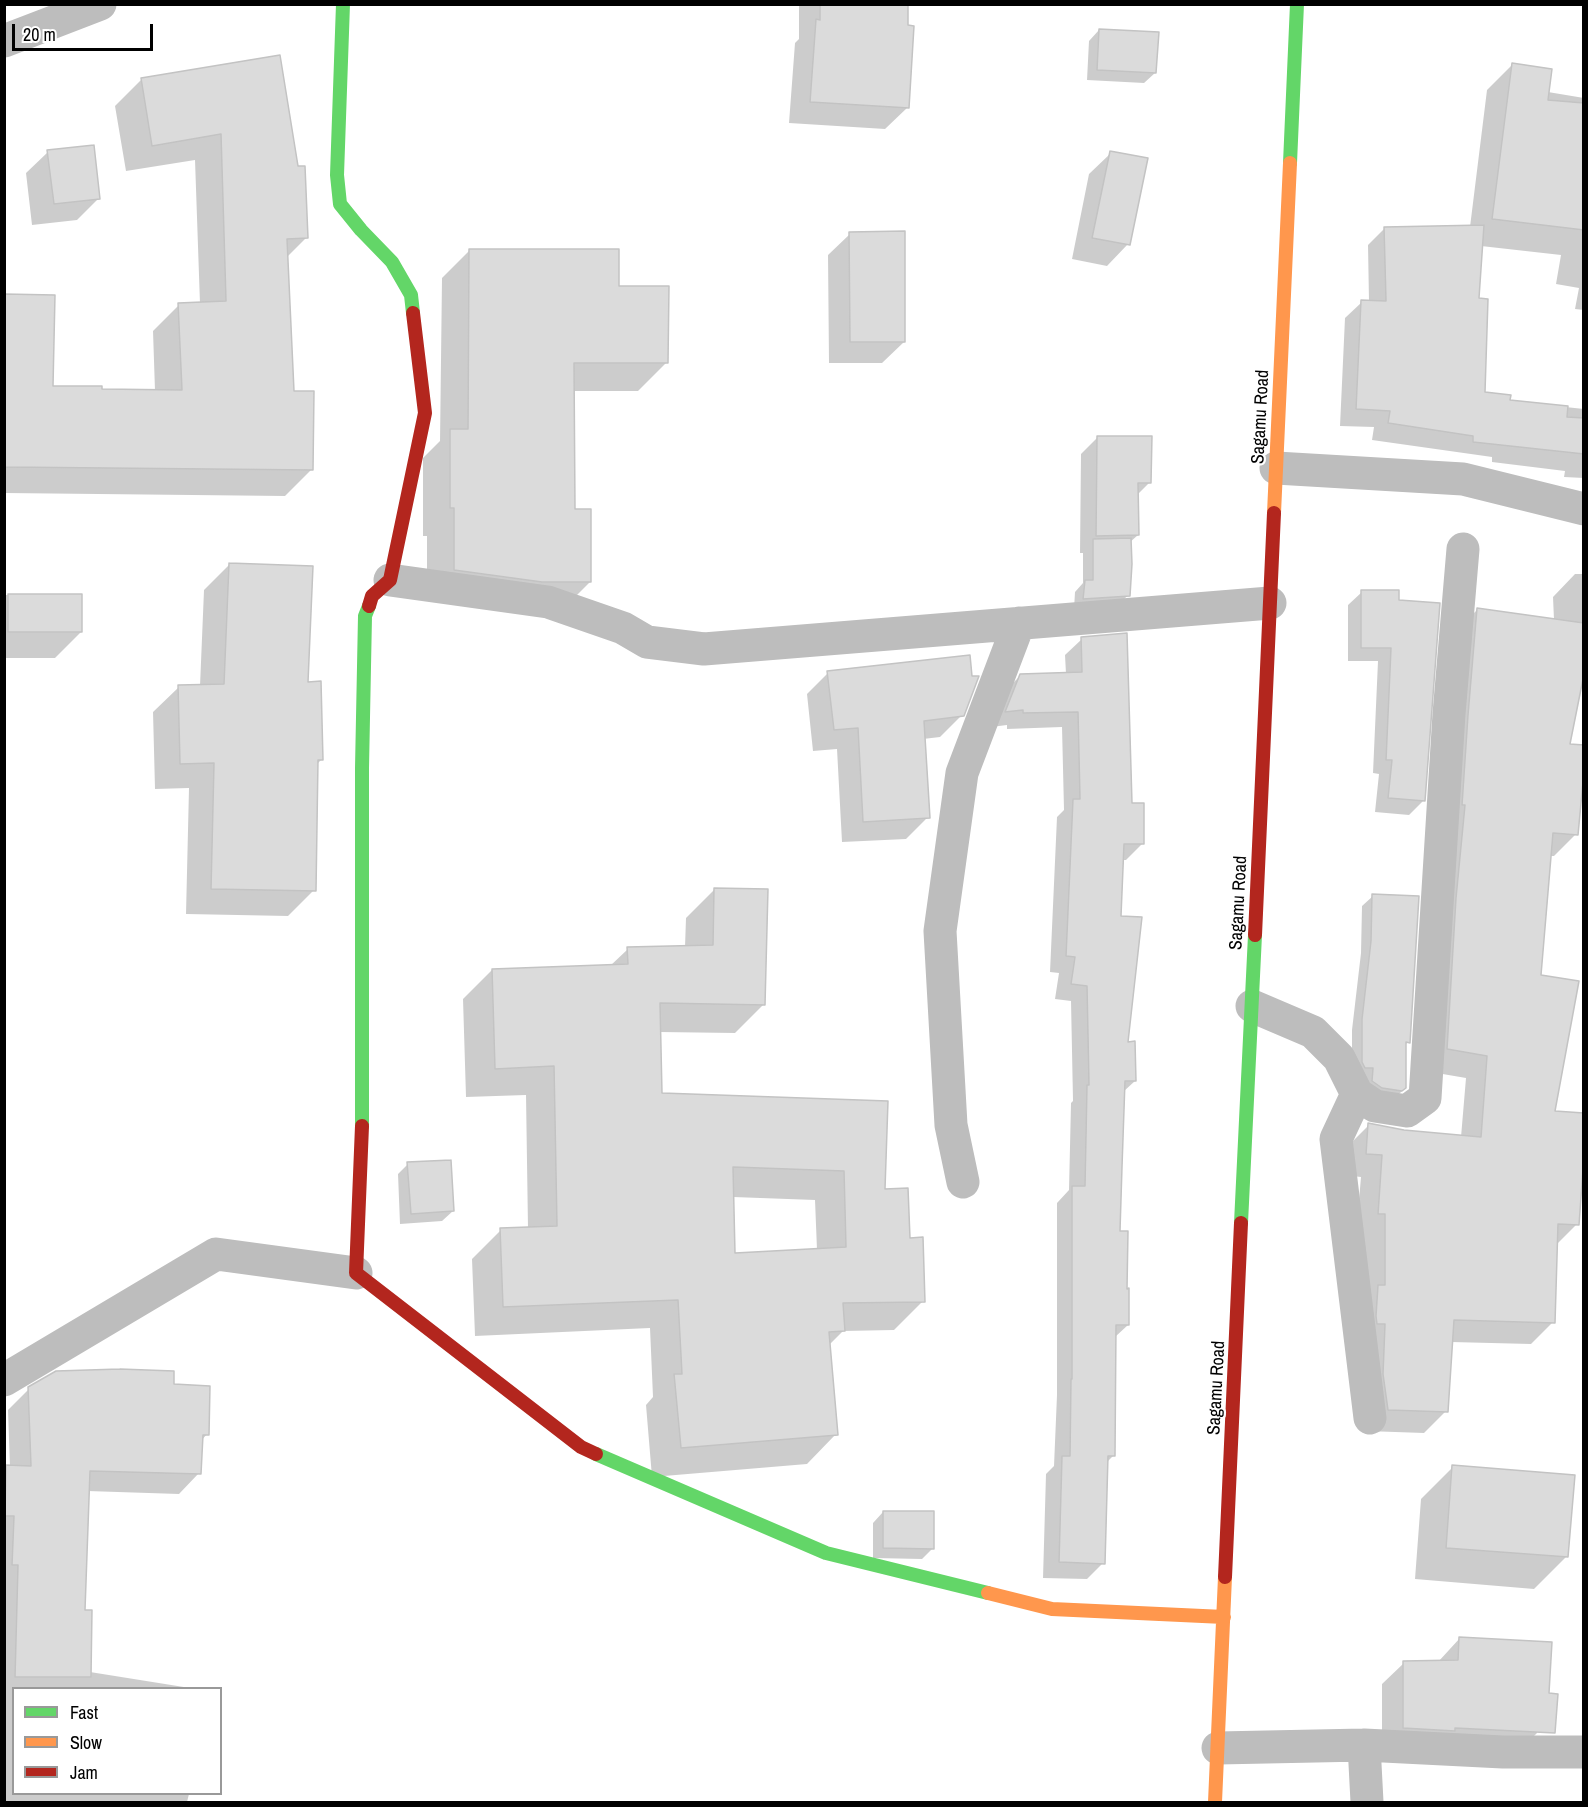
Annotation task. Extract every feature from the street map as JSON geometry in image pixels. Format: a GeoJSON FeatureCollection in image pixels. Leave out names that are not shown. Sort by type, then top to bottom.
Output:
{"type":"FeatureCollection","features":[{"type":"Feature","properties":{"kind":"main road"},"geometry":{"type":"LineString","coordinates":[[343,4],[337,175],[340,204],[392,262],[411,295],[425,413],[390,580],[372,596],[365,616],[362,768],[362,1148],[356,1273],[581,1447],[826,1553],[1052,1609],[1224,1617]]}},
{"type":"Feature","properties":{"kind":"main road","name":"Sagamu Road"},"geometry":{"type":"LineString","coordinates":[[1215,1803],[1297,4]]}},
{"type":"Feature","properties":{"kind":"street"},"geometry":{"type":"LineString","coordinates":[[4,41],[100,4]]}},
{"type":"Feature","properties":{"kind":"street"},"geometry":{"type":"LineString","coordinates":[[1276,468],[1463,479],[1584,509]]}},
{"type":"Feature","properties":{"kind":"street"},"geometry":{"type":"LineString","coordinates":[[1252,1006],[1313,1032],[1340,1058],[1357,1094],[1375,1106],[1407,1111],[1425,1098],[1449,714],[1463,549]]}},
{"type":"Feature","properties":{"kind":"street"},"geometry":{"type":"LineString","coordinates":[[390,580],[548,602],[623,628],[647,642],[704,648],[1270,603]]}},
{"type":"Feature","properties":{"kind":"street"},"geometry":{"type":"LineString","coordinates":[[963,1182],[951,1125],[940,932],[962,773],[1019,623]]}},
{"type":"Feature","properties":{"kind":"street"},"geometry":{"type":"LineString","coordinates":[[1357,1094],[1336,1139],[1370,1418]]}},
{"type":"Feature","properties":{"kind":"street"},"geometry":{"type":"LineString","coordinates":[[4,1380],[216,1254],[356,1273]]}},
{"type":"Feature","properties":{"kind":"street"},"geometry":{"type":"LineString","coordinates":[[1218,1748],[1364,1745],[1503,1752],[1584,1752]]}},
{"type":"Feature","properties":{"kind":"street"},"geometry":{"type":"LineString","coordinates":[[1364,1745],[1367,1803]]}},
{"type":"Feature","properties":{"kind":"building"},"geometry":{"type":"Polygon","coordinates":[[[820,4],[908,4],[908,25],[914,26],[909,108],[810,102],[816,19],[820,20],[820,4]]]}},
{"type":"Feature","properties":{"kind":"building"},"geometry":{"type":"Polygon","coordinates":[[[1099,29],[1159,32],[1156,73],[1097,70],[1099,29]]]}},
{"type":"Feature","properties":{"kind":"building"},"geometry":{"type":"Polygon","coordinates":[[[280,55],[298,166],[305,166],[308,238],[287,239],[294,391],[314,391],[313,470],[4,467],[4,294],[55,295],[53,386],[182,390],[178,303],[226,301],[221,134],[152,146],[141,78],[280,55]]]}},
{"type":"Feature","properties":{"kind":"building"},"geometry":{"type":"Polygon","coordinates":[[[1512,63],[1552,69],[1548,100],[1584,103],[1584,230],[1492,219],[1512,63]]]}},
{"type":"Feature","properties":{"kind":"building"},"geometry":{"type":"Polygon","coordinates":[[[94,145],[100,199],[54,204],[47,150],[94,145]]]}},
{"type":"Feature","properties":{"kind":"building"},"geometry":{"type":"Polygon","coordinates":[[[1110,151],[1148,158],[1130,245],[1092,238],[1110,151]]]}},
{"type":"Feature","properties":{"kind":"building"},"geometry":{"type":"Polygon","coordinates":[[[1484,225],[1479,298],[1488,299],[1485,392],[1511,395],[1510,400],[1568,406],[1567,417],[1584,418],[1584,454],[1473,442],[1473,436],[1388,423],[1390,411],[1356,409],[1361,300],[1386,301],[1384,227],[1484,225]]]}},
{"type":"Feature","properties":{"kind":"building"},"geometry":{"type":"Polygon","coordinates":[[[905,231],[905,342],[850,342],[849,232],[905,231]]]}},
{"type":"Feature","properties":{"kind":"building"},"geometry":{"type":"Polygon","coordinates":[[[469,249],[619,249],[619,286],[669,286],[668,363],[574,363],[575,509],[591,509],[591,582],[542,582],[454,570],[454,508],[450,508],[450,429],[468,429],[469,249]]]}},
{"type":"Feature","properties":{"kind":"building"},"geometry":{"type":"Polygon","coordinates":[[[1097,436],[1152,436],[1151,483],[1138,483],[1139,535],[1096,536],[1097,436]]]}},
{"type":"Feature","properties":{"kind":"building"},"geometry":{"type":"Polygon","coordinates":[[[1131,538],[1130,596],[1083,599],[1085,580],[1093,580],[1093,539],[1131,538]]]}},
{"type":"Feature","properties":{"kind":"building"},"geometry":{"type":"Polygon","coordinates":[[[229,563],[313,566],[308,682],[321,681],[323,760],[318,760],[316,891],[211,889],[214,763],[180,764],[178,685],[224,684],[229,563]]]}},
{"type":"Feature","properties":{"kind":"building"},"geometry":{"type":"Polygon","coordinates":[[[1361,590],[1399,590],[1399,600],[1440,603],[1425,801],[1388,798],[1392,760],[1386,760],[1391,648],[1361,648],[1361,590]]]}},
{"type":"Feature","properties":{"kind":"building"},"geometry":{"type":"Polygon","coordinates":[[[8,594],[82,594],[82,632],[8,632],[8,594]]]}},
{"type":"Feature","properties":{"kind":"building"},"geometry":{"type":"Polygon","coordinates":[[[1477,608],[1584,623],[1584,674],[1570,744],[1584,745],[1578,835],[1553,833],[1541,975],[1579,981],[1555,1111],[1584,1113],[1584,1155],[1579,1225],[1558,1224],[1555,1323],[1454,1320],[1448,1412],[1388,1410],[1383,1374],[1385,1324],[1377,1324],[1376,1316],[1378,1285],[1385,1285],[1385,1214],[1378,1214],[1382,1155],[1366,1154],[1368,1123],[1404,1130],[1481,1137],[1487,1056],[1447,1049],[1477,608]]]}},
{"type":"Feature","properties":{"kind":"building"},"geometry":{"type":"Polygon","coordinates":[[[1127,633],[1132,803],[1144,803],[1144,844],[1124,844],[1121,916],[1142,917],[1128,1042],[1135,1041],[1136,1081],[1125,1081],[1122,1167],[1120,1231],[1128,1231],[1129,1325],[1116,1325],[1115,1456],[1108,1456],[1105,1564],[1059,1562],[1062,1456],[1070,1456],[1072,1186],[1085,1186],[1087,1085],[1089,1085],[1087,986],[1071,984],[1075,957],[1066,956],[1073,799],[1080,799],[1078,712],[1023,713],[1023,710],[1005,712],[1020,674],[1082,672],[1081,637],[1127,633]]]}},
{"type":"Feature","properties":{"kind":"building"},"geometry":{"type":"Polygon","coordinates":[[[970,655],[972,676],[979,676],[964,716],[924,721],[930,818],[863,822],[858,728],[834,730],[827,671],[970,655]]]}},
{"type":"Feature","properties":{"kind":"building"},"geometry":{"type":"Polygon","coordinates":[[[714,888],[768,889],[765,1005],[660,1003],[662,1093],[888,1101],[885,1189],[908,1188],[910,1238],[923,1237],[925,1302],[843,1303],[845,1331],[829,1332],[838,1435],[681,1448],[674,1374],[682,1374],[678,1300],[503,1307],[500,1228],[557,1226],[554,1066],[495,1069],[492,969],[628,964],[627,947],[713,945],[714,888]],[[733,1167],[735,1253],[846,1247],[844,1171],[733,1167]]]}},
{"type":"Feature","properties":{"kind":"building"},"geometry":{"type":"Polygon","coordinates":[[[1372,894],[1419,896],[1410,1043],[1406,1042],[1406,1088],[1402,1091],[1382,1088],[1372,1081],[1373,1068],[1365,1068],[1362,1062],[1362,1019],[1371,941],[1372,894]]]}},
{"type":"Feature","properties":{"kind":"building"},"geometry":{"type":"Polygon","coordinates":[[[451,1160],[454,1211],[411,1214],[407,1162],[451,1160]]]}},
{"type":"Feature","properties":{"kind":"building"},"geometry":{"type":"Polygon","coordinates":[[[120,1369],[174,1371],[174,1384],[210,1386],[209,1435],[203,1435],[201,1474],[90,1471],[85,1610],[92,1610],[91,1677],[15,1677],[18,1565],[12,1565],[14,1516],[5,1516],[6,1465],[31,1466],[28,1387],[56,1371],[120,1369]]]}},
{"type":"Feature","properties":{"kind":"building"},"geometry":{"type":"Polygon","coordinates":[[[1452,1465],[1575,1475],[1568,1557],[1446,1548],[1452,1465]]]}},
{"type":"Feature","properties":{"kind":"building"},"geometry":{"type":"Polygon","coordinates":[[[883,1511],[934,1511],[934,1549],[883,1548],[883,1511]]]}},
{"type":"Feature","properties":{"kind":"building"},"geometry":{"type":"Polygon","coordinates":[[[1459,1637],[1552,1642],[1549,1693],[1558,1694],[1555,1733],[1403,1728],[1403,1661],[1458,1660],[1459,1637]]]}},
{"type":"Feature","properties":{"kind":"traffic: fast"},"geometry":{"type":"LineString","coordinates":[[343,4],[337,175],[340,204],[392,262],[411,295],[413,313]]}},
{"type":"Feature","properties":{"kind":"traffic: fast"},"geometry":{"type":"LineString","coordinates":[[1290,163],[1297,4]]}},
{"type":"Feature","properties":{"kind":"traffic: fast"},"geometry":{"type":"LineString","coordinates":[[362,1126],[362,768],[365,616],[369,606]]}},
{"type":"Feature","properties":{"kind":"traffic: fast"},"geometry":{"type":"LineString","coordinates":[[1241,1223],[1255,935]]}},
{"type":"Feature","properties":{"kind":"traffic: fast"},"geometry":{"type":"LineString","coordinates":[[596,1454],[826,1553],[988,1593]]}},
{"type":"Feature","properties":{"kind":"traffic: slow"},"geometry":{"type":"LineString","coordinates":[[1274,513],[1290,163]]}},
{"type":"Feature","properties":{"kind":"traffic: slow"},"geometry":{"type":"LineString","coordinates":[[1215,1802],[1225,1577]]}},
{"type":"Feature","properties":{"kind":"traffic: slow"},"geometry":{"type":"LineString","coordinates":[[988,1593],[1052,1609],[1224,1617]]}},
{"type":"Feature","properties":{"kind":"traffic: jam"},"geometry":{"type":"LineString","coordinates":[[369,606],[372,596],[390,580],[425,413],[413,313]]}},
{"type":"Feature","properties":{"kind":"traffic: jam"},"geometry":{"type":"LineString","coordinates":[[1255,935],[1274,513]]}},
{"type":"Feature","properties":{"kind":"traffic: jam"},"geometry":{"type":"LineString","coordinates":[[362,1126],[356,1273],[581,1447],[596,1454]]}},
{"type":"Feature","properties":{"kind":"traffic: jam"},"geometry":{"type":"LineString","coordinates":[[1225,1577],[1241,1223]]}}]}
